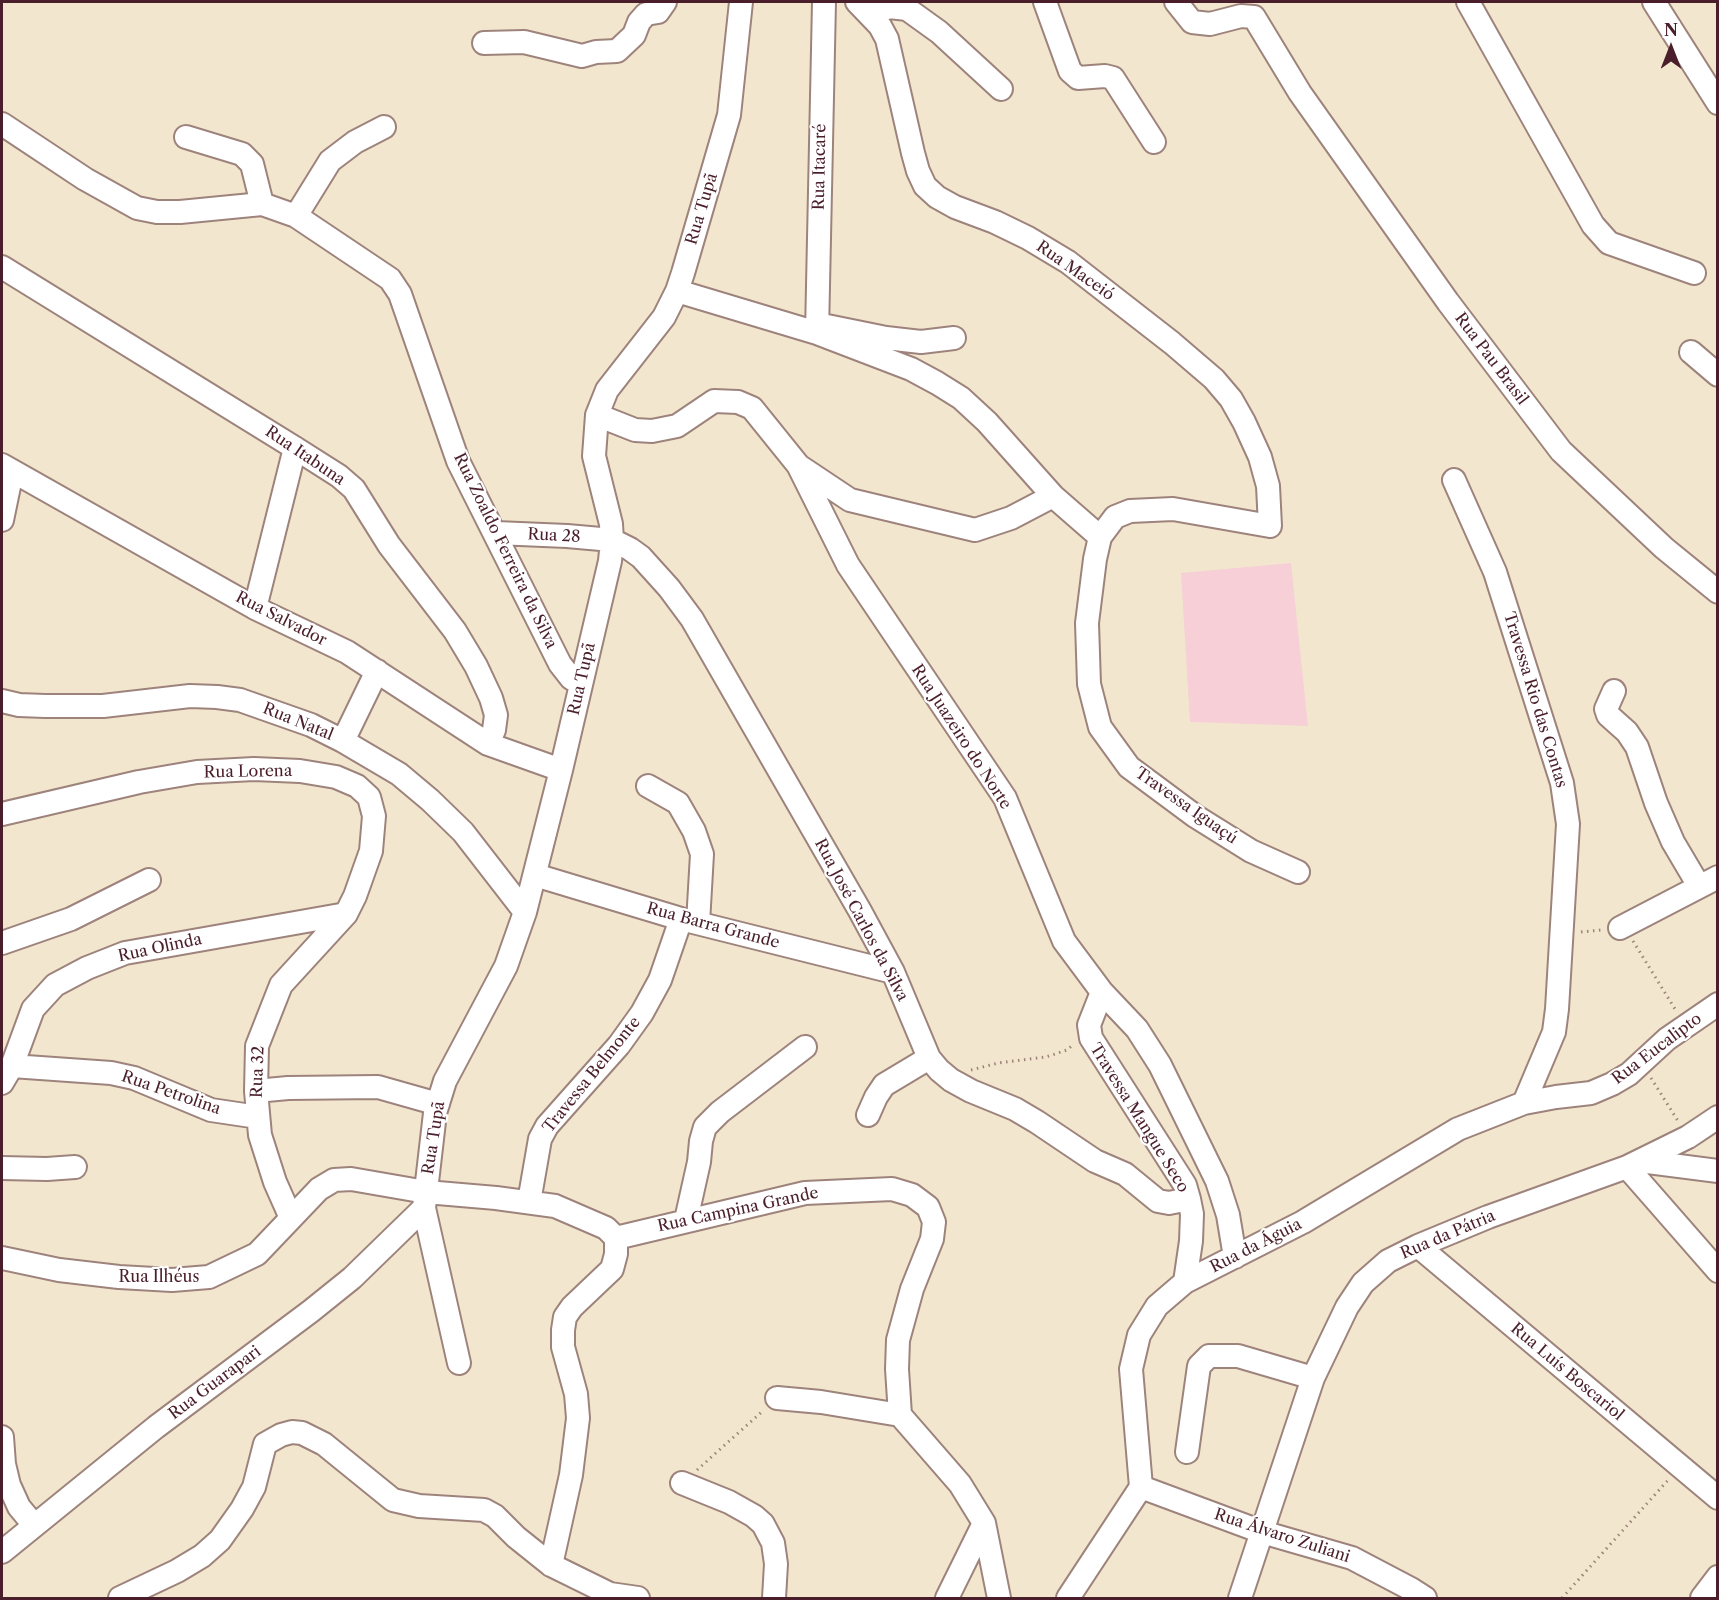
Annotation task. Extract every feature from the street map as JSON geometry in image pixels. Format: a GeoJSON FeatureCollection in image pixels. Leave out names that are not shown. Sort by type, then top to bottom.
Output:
{"type":"FeatureCollection","features":[{"type":"Feature","properties":{"kind":"street"},"geometry":{"type":"LineString","coordinates":[[484,43],[524,42],[582,56],[596,51],[617,51],[634,35],[639,22],[646,14],[658,12],[665,2]]}},
{"type":"Feature","properties":{"kind":"street","name":"Rua Tupã"},"geometry":{"type":"LineString","coordinates":[[459,1363],[425,1200],[429,1155],[438,1104],[445,1081],[459,1052],[506,966],[525,912],[610,561],[611,524],[594,456],[597,416],[607,390],[664,317],[677,291],[729,115],[741,2]]}},
{"type":"Feature","properties":{"kind":"street","name":"Rua Itacaré"},"geometry":{"type":"LineString","coordinates":[[817,328],[824,2]]}},
{"type":"Feature","properties":{"kind":"street"},"geometry":{"type":"LineString","coordinates":[[1046,2],[1070,71],[1078,78],[1105,76],[1113,78],[1154,142]]}},
{"type":"Feature","properties":{"kind":"street","name":"Rua Pau Brasil"},"geometry":{"type":"LineString","coordinates":[[1176,2],[1192,22],[1210,24],[1241,16],[1254,17],[1300,93],[1448,302],[1561,451],[1664,548],[1718,592]]}},
{"type":"Feature","properties":{"kind":"street"},"geometry":{"type":"LineString","coordinates":[[1468,2],[1593,225],[1609,243],[1694,273]]}},
{"type":"Feature","properties":{"kind":"street"},"geometry":{"type":"LineString","coordinates":[[1654,2],[1718,103]]}},
{"type":"Feature","properties":{"kind":"street"},"geometry":{"type":"LineString","coordinates":[[864,8],[907,9],[939,32],[1001,89]]}},
{"type":"Feature","properties":{"kind":"street","name":"Rua Maceió"},"geometry":{"type":"LineString","coordinates":[[864,8],[880,26],[887,39],[913,153],[918,171],[926,186],[937,197],[955,207],[1020,234],[1068,262],[1172,343],[1214,379],[1235,407],[1260,457],[1268,486],[1270,526],[1173,509],[1130,510],[1115,517],[1100,537]]}},
{"type":"Feature","properties":{"kind":"street"},"geometry":{"type":"LineString","coordinates":[[296,216],[330,160],[355,142],[384,127]]}},
{"type":"Feature","properties":{"kind":"street","name":"Rua Zoaldo Ferreira da Silva"},"geometry":{"type":"LineString","coordinates":[[3,129],[137,208],[157,212],[180,212],[262,204],[296,216],[390,279],[400,294],[458,461],[560,664],[571,678],[581,684]]}},
{"type":"Feature","properties":{"kind":"street"},"geometry":{"type":"LineString","coordinates":[[186,137],[242,154],[252,164],[262,204]]}},
{"type":"Feature","properties":{"kind":"street","name":"Rua Itabuna"},"geometry":{"type":"LineString","coordinates":[[2,267],[295,448],[339,476],[354,489],[389,545],[455,631],[476,666],[496,715],[489,744]]}},
{"type":"Feature","properties":{"kind":"street"},"geometry":{"type":"LineString","coordinates":[[677,291],[817,328],[921,342],[954,338]]}},
{"type":"Feature","properties":{"kind":"street"},"geometry":{"type":"LineString","coordinates":[[817,328],[910,369],[961,398],[987,422],[1053,496],[1100,537]]}},
{"type":"Feature","properties":{"kind":"street"},"geometry":{"type":"LineString","coordinates":[[1691,352],[1718,375]]}},
{"type":"Feature","properties":{"kind":"street","name":"Rua Juazeiro do Norte"},"geometry":{"type":"LineString","coordinates":[[597,416],[635,430],[652,431],[677,426],[714,401],[738,402],[752,408],[798,465],[848,565],[1005,798],[1065,941],[1102,992],[1137,1029],[1160,1065],[1217,1180],[1228,1215],[1235,1257]]}},
{"type":"Feature","properties":{"kind":"street"},"geometry":{"type":"LineString","coordinates":[[255,608],[295,448]]}},
{"type":"Feature","properties":{"kind":"street"},"geometry":{"type":"LineString","coordinates":[[798,465],[850,500],[975,530],[1011,518],[1053,496]]}},
{"type":"Feature","properties":{"kind":"street"},"geometry":{"type":"LineString","coordinates":[[2,520],[7,469]]}},
{"type":"Feature","properties":{"kind":"street","name":"Rua Salvador"},"geometry":{"type":"LineString","coordinates":[[7,469],[255,608],[347,652],[489,744],[561,770]]}},
{"type":"Feature","properties":{"kind":"street","name":"Travessa Rio das Contas"},"geometry":{"type":"LineString","coordinates":[[1454,480],[1495,572],[1562,783],[1568,824],[1554,1032],[1524,1103]]}},
{"type":"Feature","properties":{"kind":"street","name":"Rua 28"},"geometry":{"type":"LineString","coordinates":[[496,533],[612,540]]}},
{"type":"Feature","properties":{"kind":"street","name":"Travessa Iguaçú"},"geometry":{"type":"LineString","coordinates":[[1100,537],[1087,623],[1089,684],[1100,727],[1129,766],[1195,816],[1251,851],[1298,872]]}},
{"type":"Feature","properties":{"kind":"street","name":"Rua José Carlos da Silva"},"geometry":{"type":"LineString","coordinates":[[612,540],[641,557],[669,588],[692,619],[860,911],[893,972],[929,1058],[939,1070],[951,1080],[1015,1109],[1095,1161],[1125,1174],[1158,1201],[1169,1203],[1189,1199]]}},
{"type":"Feature","properties":{"kind":"street"},"geometry":{"type":"LineString","coordinates":[[343,741],[377,671]]}},
{"type":"Feature","properties":{"kind":"street"},"geometry":{"type":"LineString","coordinates":[[1614,691],[1606,709],[1608,715],[1627,732],[1637,747],[1656,803],[1673,842],[1708,882],[1622,927]]}},
{"type":"Feature","properties":{"kind":"street","name":"Rua Natal"},"geometry":{"type":"LineString","coordinates":[[2,701],[19,705],[103,706],[190,696],[217,697],[240,700],[311,725],[399,774],[430,800],[463,832],[525,912]]}},
{"type":"Feature","properties":{"kind":"street","name":"Rua Lorena"},"geometry":{"type":"LineString","coordinates":[[2,814],[139,782],[197,772],[254,769],[300,771],[336,777],[357,786],[369,797],[374,816],[370,851],[355,896],[346,914]]}},
{"type":"Feature","properties":{"kind":"street","name":"Travessa Belmonte"},"geometry":{"type":"LineString","coordinates":[[530,1202],[540,1139],[547,1126],[619,1045],[642,1012],[690,921],[702,854],[694,831],[678,803],[648,786]]}},
{"type":"Feature","properties":{"kind":"street","name":"Rua Barra Grande"},"geometry":{"type":"LineString","coordinates":[[535,875],[690,921],[893,972]]}},
{"type":"Feature","properties":{"kind":"street"},"geometry":{"type":"LineString","coordinates":[[2,943],[71,919],[149,880]]}},
{"type":"Feature","properties":{"kind":"street","name":"Rua Olinda"},"geometry":{"type":"LineString","coordinates":[[7,1074],[33,1009],[55,985],[87,968],[125,953],[346,914]]}},
{"type":"Feature","properties":{"kind":"street","name":"Rua 32"},"geometry":{"type":"LineString","coordinates":[[291,1218],[275,1182],[260,1135],[256,1091],[257,1046],[281,986],[346,914]]}},
{"type":"Feature","properties":{"kind":"street","name":"Travessa Mangue Seco"},"geometry":{"type":"LineString","coordinates":[[1102,992],[1089,1025],[1089,1033],[1185,1185],[1192,1214],[1185,1282]]}},
{"type":"Feature","properties":{"kind":"street","name":"Rua Eucalipto"},"geometry":{"type":"LineString","coordinates":[[1524,1103],[1591,1093],[1629,1074],[1667,1039],[1718,1004]]}},
{"type":"Feature","properties":{"kind":"street"},"geometry":{"type":"LineString","coordinates":[[686,1220],[705,1127],[728,1106],[805,1047]]}},
{"type":"Feature","properties":{"kind":"street"},"geometry":{"type":"LineString","coordinates":[[867,1115],[884,1085],[929,1058]]}},
{"type":"Feature","properties":{"kind":"street","name":"Rua Petrolina"},"geometry":{"type":"LineString","coordinates":[[7,1074],[111,1073],[144,1082],[211,1110],[258,1117]]}},
{"type":"Feature","properties":{"kind":"street"},"geometry":{"type":"LineString","coordinates":[[256,1091],[288,1088],[378,1087],[438,1104]]}},
{"type":"Feature","properties":{"kind":"street","name":"Rua da Águia"},"geometry":{"type":"LineString","coordinates":[[1141,1487],[1131,1369],[1139,1335],[1157,1306],[1185,1282],[1304,1222],[1458,1129],[1524,1103]]}},
{"type":"Feature","properties":{"kind":"street","name":"Rua da Pátria"},"geometry":{"type":"LineString","coordinates":[[1240,1599],[1313,1378],[1347,1307],[1364,1283],[1388,1261],[1418,1246],[1488,1217],[1633,1164],[1688,1137],[1718,1118]]}},
{"type":"Feature","properties":{"kind":"street"},"geometry":{"type":"LineString","coordinates":[[1633,1164],[1718,1171]]}},
{"type":"Feature","properties":{"kind":"street"},"geometry":{"type":"LineString","coordinates":[[1633,1164],[1718,1271]]}},
{"type":"Feature","properties":{"kind":"street"},"geometry":{"type":"LineString","coordinates":[[2,1168],[75,1167]]}},
{"type":"Feature","properties":{"kind":"street","name":"Rua Ilhéus"},"geometry":{"type":"LineString","coordinates":[[2,1258],[59,1270],[119,1277],[172,1280],[209,1277],[257,1254],[319,1189],[334,1180],[351,1179],[425,1200],[530,1202],[555,1206],[606,1228],[616,1238]]}},
{"type":"Feature","properties":{"kind":"street","name":"Rua Campina Grande"},"geometry":{"type":"LineString","coordinates":[[616,1238],[806,1192],[892,1189],[912,1194],[928,1207],[934,1222],[932,1239],[912,1289],[898,1340],[900,1415]]}},
{"type":"Feature","properties":{"kind":"street","name":"Rua Guarapari"},"geometry":{"type":"LineString","coordinates":[[2,1552],[156,1427],[352,1278],[425,1200]]}},
{"type":"Feature","properties":{"kind":"street"},"geometry":{"type":"LineString","coordinates":[[551,1565],[571,1475],[578,1418],[576,1394],[563,1347],[564,1323],[572,1307],[612,1269],[616,1254],[616,1238]]}},
{"type":"Feature","properties":{"kind":"street","name":"Rua Luís Boscariol"},"geometry":{"type":"LineString","coordinates":[[1418,1246],[1718,1498]]}},
{"type":"Feature","properties":{"kind":"street"},"geometry":{"type":"LineString","coordinates":[[1187,1452],[1199,1366],[1209,1356],[1238,1356],[1313,1378]]}},
{"type":"Feature","properties":{"kind":"street"},"geometry":{"type":"LineString","coordinates":[[777,1398],[821,1402],[900,1415],[960,1484],[984,1523],[999,1599]]}},
{"type":"Feature","properties":{"kind":"street"},"geometry":{"type":"LineString","coordinates":[[120,1599],[177,1571],[202,1556],[220,1540],[254,1487],[265,1444],[291,1432],[302,1433],[324,1444],[393,1500],[419,1506],[484,1510],[495,1516],[516,1537],[551,1565],[610,1594],[638,1599]]}},
{"type":"Feature","properties":{"kind":"street"},"geometry":{"type":"LineString","coordinates":[[2,1437],[4,1464],[9,1485],[19,1507],[33,1525]]}},
{"type":"Feature","properties":{"kind":"street"},"geometry":{"type":"LineString","coordinates":[[682,1483],[729,1502],[764,1524],[773,1543],[776,1564],[770,1598]]}},
{"type":"Feature","properties":{"kind":"street"},"geometry":{"type":"LineString","coordinates":[[1068,1599],[1141,1487]]}},
{"type":"Feature","properties":{"kind":"street","name":"Rua Álvaro Zuliani"},"geometry":{"type":"LineString","coordinates":[[1141,1487],[1262,1532],[1352,1558],[1414,1595]]}},
{"type":"Feature","properties":{"kind":"street"},"geometry":{"type":"LineString","coordinates":[[947,1599],[984,1523]]}},
{"type":"Feature","properties":{"kind":"street"},"geometry":{"type":"LineString","coordinates":[[1701,1599],[1718,1577]]}},
{"type":"Feature","properties":{"kind":"path"},"geometry":{"type":"LineString","coordinates":[[1561,934],[1622,927],[1686,1026]]}},
{"type":"Feature","properties":{"kind":"path"},"geometry":{"type":"LineString","coordinates":[[951,1080],[966,1071],[981,1066],[1046,1057],[1066,1050],[1089,1033]]}},
{"type":"Feature","properties":{"kind":"path"},"geometry":{"type":"LineString","coordinates":[[1641,1061],[1688,1137]]}},
{"type":"Feature","properties":{"kind":"path"},"geometry":{"type":"LineString","coordinates":[[682,1483],[777,1398]]}},
{"type":"Feature","properties":{"kind":"path"},"geometry":{"type":"LineString","coordinates":[[1562,1599],[1570,1587],[1680,1468]]}},
{"type":"Feature","properties":{"kind":"shaded area"},"geometry":{"type":"Polygon","coordinates":[[[1291,563],[1308,726],[1190,722],[1181,573],[1291,563]]]}}]}
